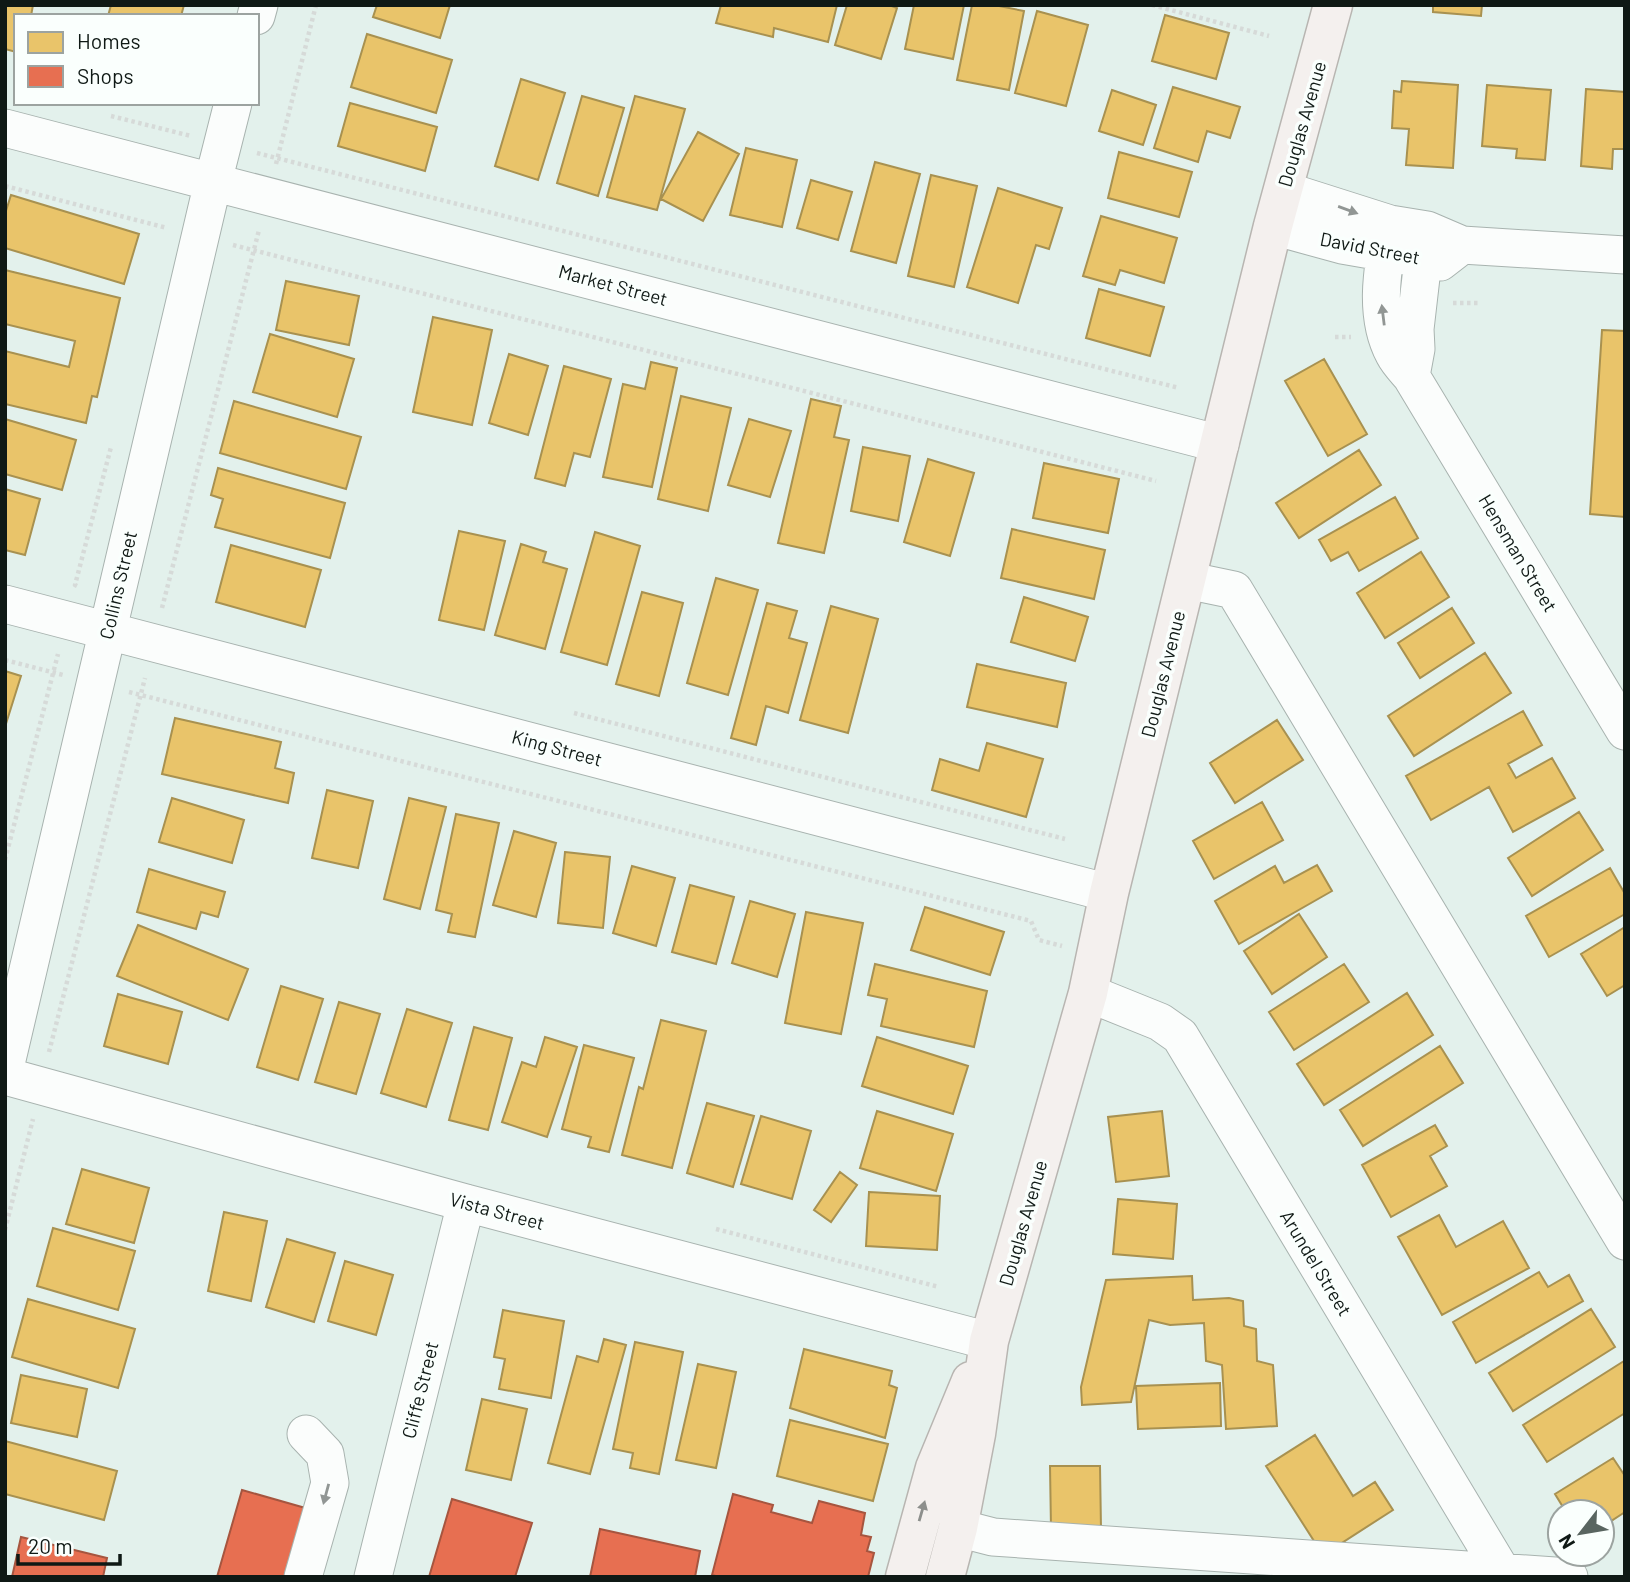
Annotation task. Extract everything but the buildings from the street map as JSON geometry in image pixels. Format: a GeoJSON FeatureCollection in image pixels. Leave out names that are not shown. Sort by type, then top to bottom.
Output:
{"type":"FeatureCollection","features":[{"type":"Feature","properties":{"kind":"main road","name":"Douglas Avenue"},"geometry":{"type":"LineString","coordinates":[[944,1577],[958,1528],[976,1434],[989,1341],[1088,993],[1109,893],[1273,226],[1333,5]]}},
{"type":"Feature","properties":{"kind":"main road","name":"Douglas Avenue"},"geometry":{"type":"LineString","coordinates":[[905,1577],[934,1468],[989,1341]]}},
{"type":"Feature","properties":{"kind":"street","name":"Collins Street"},"geometry":{"type":"LineString","coordinates":[[5,1068],[112,613],[184,232],[197,178],[203,135],[231,105]]}},
{"type":"Feature","properties":{"kind":"street","name":"Market Street"},"geometry":{"type":"LineString","coordinates":[[5,128],[1220,444]]}},
{"type":"Feature","properties":{"kind":"street","name":"David Street"},"geometry":{"type":"LineString","coordinates":[[1283,190],[1387,239]]}},
{"type":"Feature","properties":{"kind":"street","name":"David Street"},"geometry":{"type":"LineString","coordinates":[[1273,226],[1322,240],[1387,239],[1426,245],[1625,255]]}},
{"type":"Feature","properties":{"kind":"street","name":"Hensman Street"},"geometry":{"type":"LineString","coordinates":[[1387,239],[1381,310],[1395,355],[1411,376],[1625,731]]}},
{"type":"Feature","properties":{"kind":"street"},"geometry":{"type":"LineString","coordinates":[[1411,376],[1426,245]]}},
{"type":"Feature","properties":{"kind":"street"},"geometry":{"type":"LineString","coordinates":[[1186,580],[1234,590],[1625,1241]]}},
{"type":"Feature","properties":{"kind":"street","name":"King Street"},"geometry":{"type":"LineString","coordinates":[[5,604],[71,602],[1109,893]]}},
{"type":"Feature","properties":{"kind":"street","name":"Arundel Street"},"geometry":{"type":"LineString","coordinates":[[1088,993],[1160,1022],[1180,1037],[1504,1575]]}},
{"type":"Feature","properties":{"kind":"street","name":"Vista Street"},"geometry":{"type":"LineString","coordinates":[[5,1076],[466,1203],[989,1341]]}},
{"type":"Feature","properties":{"kind":"street","name":"Cliffe Street"},"geometry":{"type":"LineString","coordinates":[[373,1577],[466,1203]]}},
{"type":"Feature","properties":{"kind":"street"},"geometry":{"type":"LineString","coordinates":[[303,1577],[330,1483],[326,1454],[306,1434]]}},
{"type":"Feature","properties":{"kind":"street"},"geometry":{"type":"LineString","coordinates":[[958,1528],[993,1537],[1504,1575],[1569,1577]]}},
{"type":"Feature","properties":{"kind":"path"},"geometry":{"type":"LineString","coordinates":[[1152,5],[1269,36]]}},
{"type":"Feature","properties":{"kind":"path"},"geometry":{"type":"LineString","coordinates":[[101,113],[203,135],[1180,388]]}},
{"type":"Feature","properties":{"kind":"path"},"geometry":{"type":"LineString","coordinates":[[197,178],[203,135]]}},
{"type":"Feature","properties":{"kind":"path"},"geometry":{"type":"LineString","coordinates":[[5,186],[1156,481]]}},
{"type":"Feature","properties":{"kind":"path"},"geometry":{"type":"LineString","coordinates":[[164,241],[184,232]]}},
{"type":"Feature","properties":{"kind":"path"},"geometry":{"type":"LineString","coordinates":[[5,860],[113,440]]}},
{"type":"Feature","properties":{"kind":"path"},"geometry":{"type":"LineString","coordinates":[[71,602],[112,613],[162,608]]}},
{"type":"Feature","properties":{"kind":"path"},"geometry":{"type":"LineString","coordinates":[[5,660],[1031,921],[1039,940],[1096,954]]}},
{"type":"Feature","properties":{"kind":"path"},"geometry":{"type":"LineString","coordinates":[[566,711],[1065,839]]}}]}
